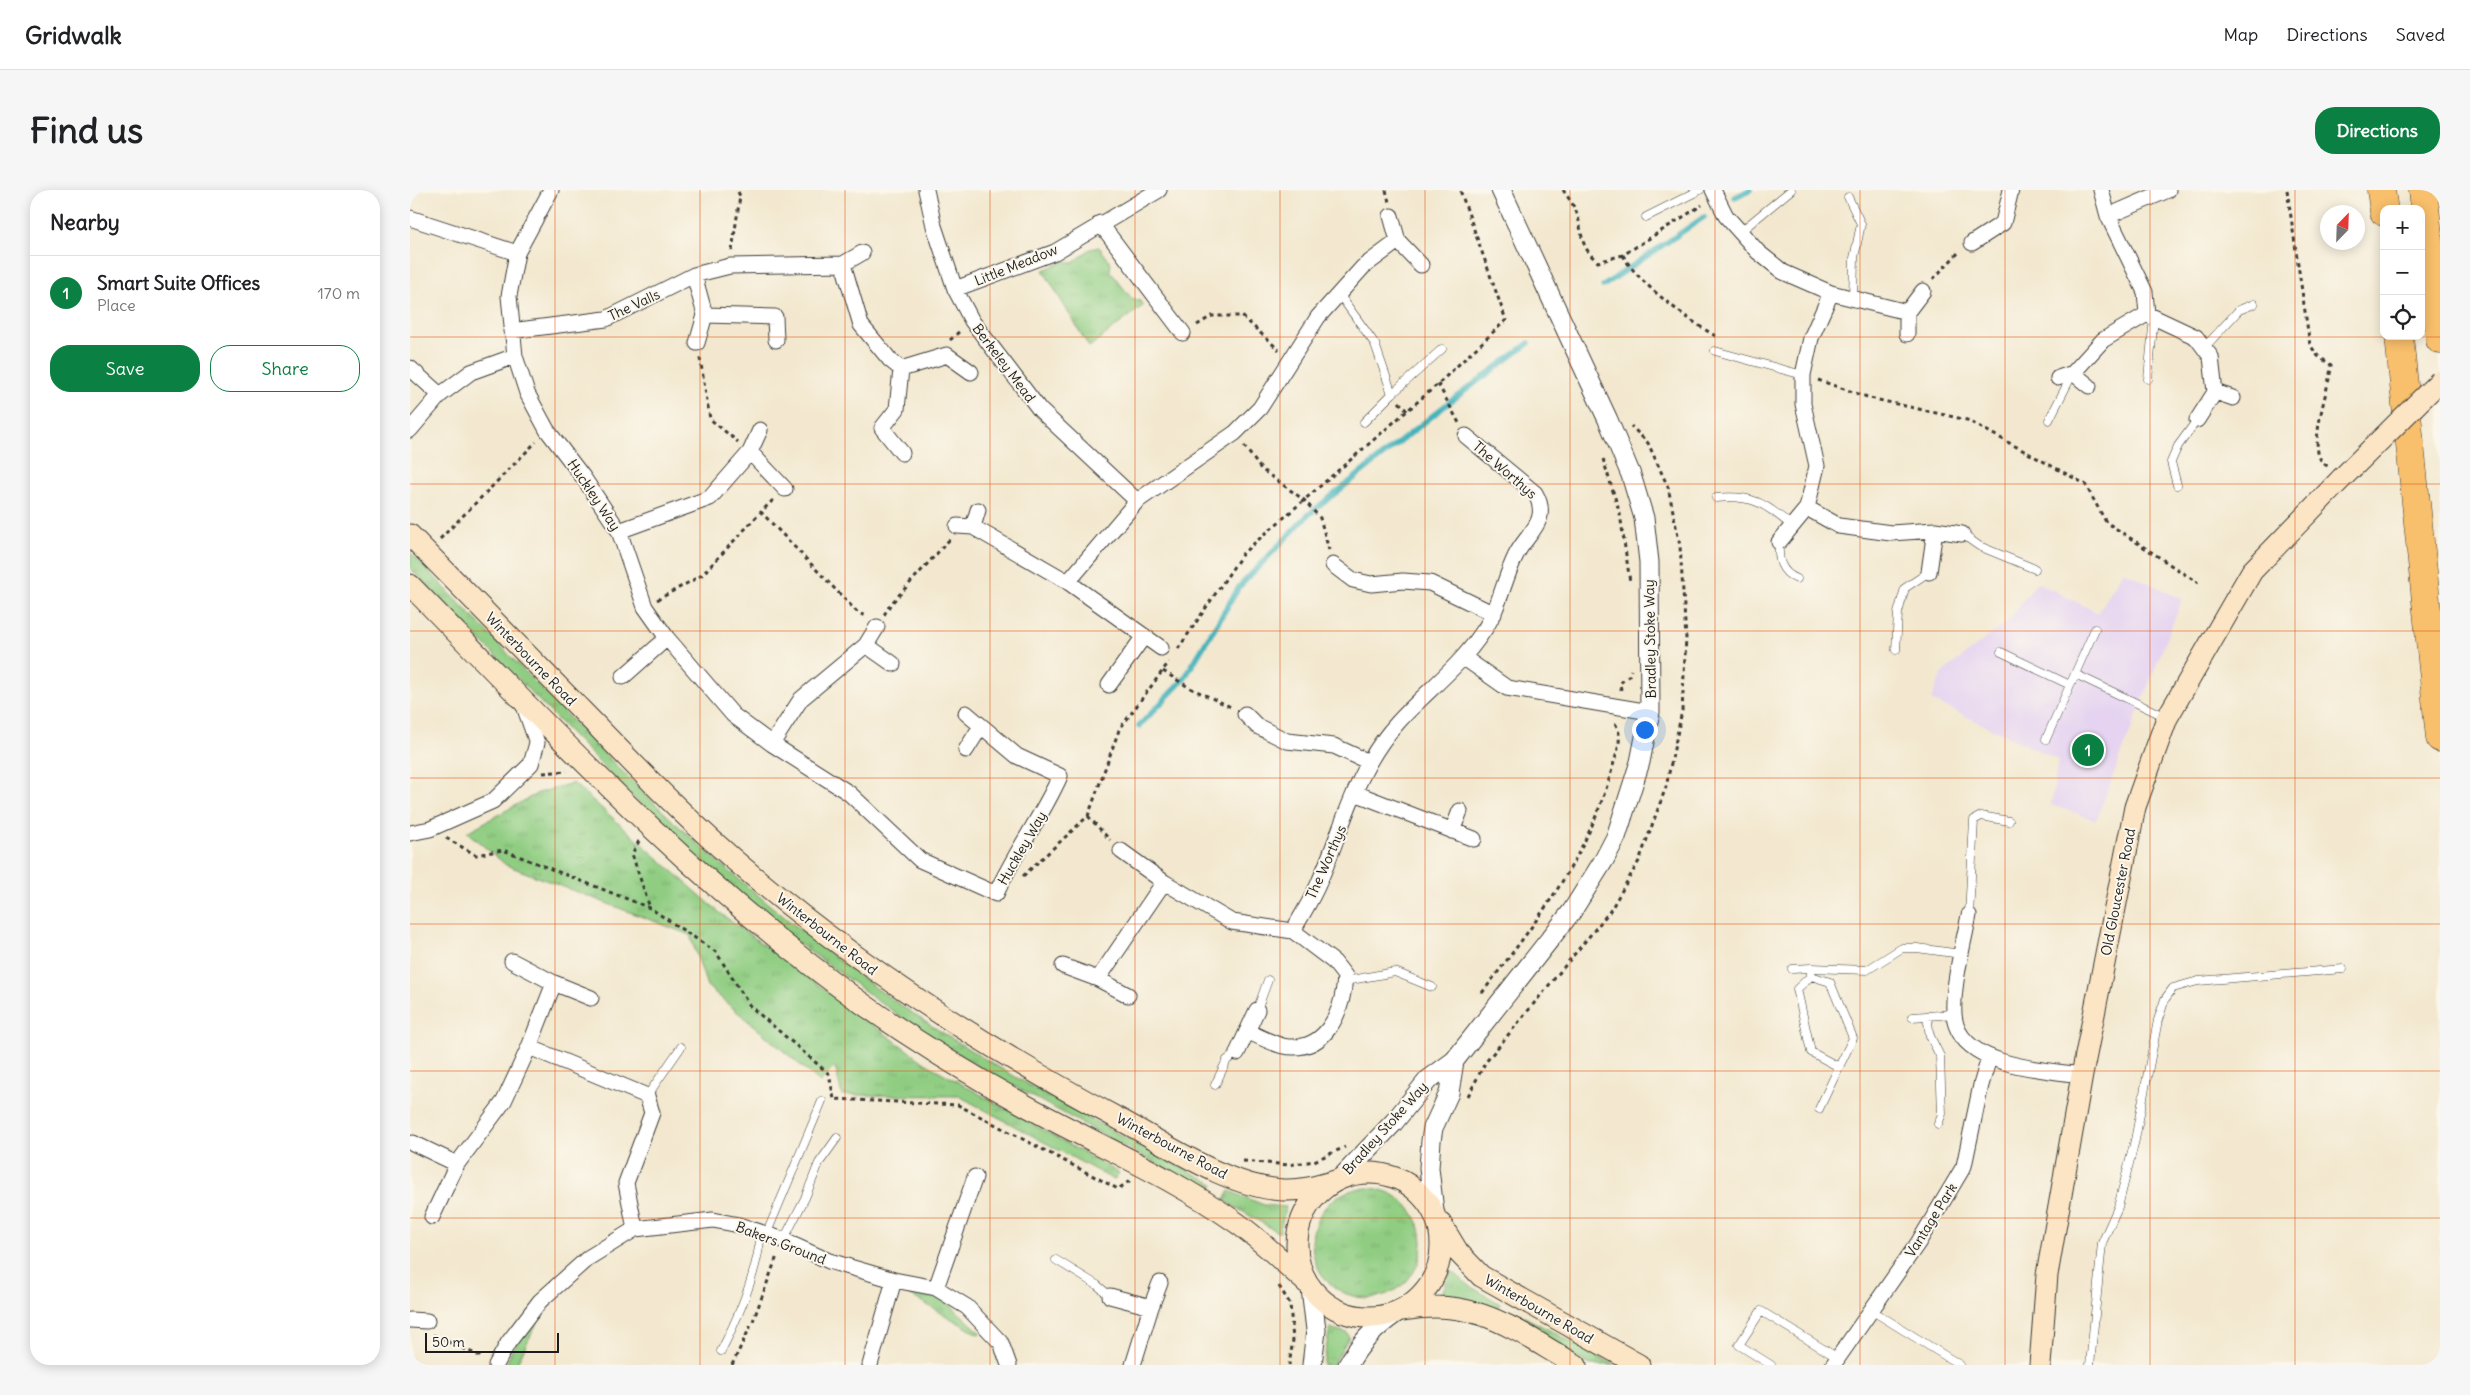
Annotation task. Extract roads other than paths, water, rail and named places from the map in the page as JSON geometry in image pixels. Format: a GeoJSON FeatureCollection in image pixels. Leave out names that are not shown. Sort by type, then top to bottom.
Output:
{"type":"FeatureCollection","features":[{"type":"Feature","properties":{"kind":"highway"},"geometry":{"type":"LineString","coordinates":[[2381,190],[2383,205]]}},
{"type":"Feature","properties":{"kind":"highway"},"geometry":{"type":"LineString","coordinates":[[2423,190],[2440,340]]}},
{"type":"Feature","properties":{"kind":"highway"},"geometry":{"type":"LineString","coordinates":[[2399,340],[2440,738]]}},
{"type":"Feature","properties":{"kind":"main road","name":"Old Gloucester Road"},"geometry":{"type":"LineString","coordinates":[[2040,1365],[2047,1275],[2082,1075],[2135,807],[2167,718],[2252,571],[2440,381]]}},
{"type":"Feature","properties":{"kind":"main road","name":"Winterbourne Road"},"geometry":{"type":"LineString","coordinates":[[410,535],[670,802],[751,875],[865,964],[960,1028],[1052,1082],[1229,1176],[1262,1187],[1280,1190],[1313,1187],[1338,1180]]}},
{"type":"Feature","properties":{"kind":"main road"},"geometry":{"type":"LineString","coordinates":[[410,585],[656,832],[731,902],[856,999],[942,1056],[1035,1111],[1180,1187],[1213,1208],[1260,1239],[1328,1305],[1349,1315],[1373,1318],[1439,1305],[1468,1310],[1500,1322],[1576,1365]]}},
{"type":"Feature","properties":{"kind":"main road"},"geometry":{"type":"LineString","coordinates":[[1309,1286],[1299,1265],[1296,1246],[1299,1226],[1306,1208],[1319,1192],[1338,1180],[1362,1173],[1383,1174],[1404,1181],[1421,1194],[1435,1213],[1442,1237],[1441,1259],[1433,1280],[1420,1298],[1399,1312]]}},
{"type":"Feature","properties":{"kind":"main road","name":"Winterbourne Road"},"geometry":{"type":"LineString","coordinates":[[1435,1213],[1458,1252],[1481,1276],[1639,1365]]}},
{"type":"Feature","properties":{"kind":"street","name":"Huckley Way"},"geometry":{"type":"LineString","coordinates":[[551,190],[517,253],[509,296],[515,356],[526,393],[548,430],[583,477],[619,531],[645,607],[667,638],[733,716],[772,744],[849,792],[920,860],[996,894],[1006,871],[1047,806],[1060,776],[1017,756],[966,713]]}},
{"type":"Feature","properties":{"kind":"street","name":"Berkeley Mead"},"geometry":{"type":"LineString","coordinates":[[926,190],[934,226],[956,289],[972,321],[1040,410],[1137,501]]}},
{"type":"Feature","properties":{"kind":"street","name":"Little Meadow"},"geometry":{"type":"LineString","coordinates":[[956,289],[1055,252],[1100,223],[1158,190]]}},
{"type":"Feature","properties":{"kind":"street","name":"Bradley Stoke Way"},"geometry":{"type":"LineString","coordinates":[[1338,1180],[1428,1080],[1454,1061],[1572,911],[1604,860],[1625,811],[1640,762],[1650,712],[1651,627],[1649,562],[1644,518],[1631,475],[1608,420],[1501,190]]}},
{"type":"Feature","properties":{"kind":"street"},"geometry":{"type":"LineString","coordinates":[[1972,243],[2003,223],[2011,190]]}},
{"type":"Feature","properties":{"kind":"street"},"geometry":{"type":"LineString","coordinates":[[2102,190],[2108,216],[2145,292],[2150,315]]}},
{"type":"Feature","properties":{"kind":"street"},"geometry":{"type":"LineString","coordinates":[[2108,216],[2168,190]]}},
{"type":"Feature","properties":{"kind":"street"},"geometry":{"type":"LineString","coordinates":[[1714,194],[1726,216],[1740,232],[1758,252],[1783,272],[1831,293],[1906,312]]}},
{"type":"Feature","properties":{"kind":"street"},"geometry":{"type":"LineString","coordinates":[[1391,216],[1398,241],[1421,266]]}},
{"type":"Feature","properties":{"kind":"street"},"geometry":{"type":"LineString","coordinates":[[410,218],[517,253]]}},
{"type":"Feature","properties":{"kind":"street"},"geometry":{"type":"LineString","coordinates":[[1100,223],[1183,333]]}},
{"type":"Feature","properties":{"kind":"street"},"geometry":{"type":"LineString","coordinates":[[1068,582],[1137,501],[1235,433],[1260,408],[1318,317],[1363,267],[1398,241]]}},
{"type":"Feature","properties":{"kind":"street","name":"The Valls"},"geometry":{"type":"LineString","coordinates":[[511,331],[606,319],[694,275],[730,266],[843,264],[862,253]]}},
{"type":"Feature","properties":{"kind":"street"},"geometry":{"type":"LineString","coordinates":[[843,264],[861,325],[890,360],[901,369]]}},
{"type":"Feature","properties":{"kind":"street"},"geometry":{"type":"LineString","coordinates":[[694,275],[705,315],[697,343]]}},
{"type":"Feature","properties":{"kind":"street"},"geometry":{"type":"LineString","coordinates":[[1907,334],[1906,312],[1923,291]]}},
{"type":"Feature","properties":{"kind":"street"},"geometry":{"type":"LineString","coordinates":[[1779,542],[1807,508],[1816,466],[1803,404],[1803,374],[1811,338],[1831,293]]}},
{"type":"Feature","properties":{"kind":"street"},"geometry":{"type":"LineString","coordinates":[[705,315],[775,317],[776,340]]}},
{"type":"Feature","properties":{"kind":"street"},"geometry":{"type":"LineString","coordinates":[[2150,315],[2196,337],[2211,357],[2214,392],[2197,420]]}},
{"type":"Feature","properties":{"kind":"street"},"geometry":{"type":"LineString","coordinates":[[2058,378],[2073,373],[2104,340],[2150,315]]}},
{"type":"Feature","properties":{"kind":"street"},"geometry":{"type":"LineString","coordinates":[[901,369],[947,355],[971,372]]}},
{"type":"Feature","properties":{"kind":"street"},"geometry":{"type":"LineString","coordinates":[[410,430],[440,396],[472,372],[515,356]]}},
{"type":"Feature","properties":{"kind":"street"},"geometry":{"type":"LineString","coordinates":[[410,368],[440,396]]}},
{"type":"Feature","properties":{"kind":"street"},"geometry":{"type":"LineString","coordinates":[[901,369],[897,409],[882,428],[902,453]]}},
{"type":"Feature","properties":{"kind":"street"},"geometry":{"type":"LineString","coordinates":[[2073,373],[2089,386]]}},
{"type":"Feature","properties":{"kind":"street"},"geometry":{"type":"LineString","coordinates":[[2214,392],[2233,398]]}},
{"type":"Feature","properties":{"kind":"street"},"geometry":{"type":"LineString","coordinates":[[619,531],[710,498],[750,452],[760,430]]}},
{"type":"Feature","properties":{"kind":"street","name":"The Worthys"},"geometry":{"type":"LineString","coordinates":[[1293,931],[1319,882],[1369,762],[1388,731],[1464,657],[1482,634],[1494,614],[1516,555],[1533,533],[1540,518],[1540,501],[1532,490],[1466,436]]}},
{"type":"Feature","properties":{"kind":"street"},"geometry":{"type":"LineString","coordinates":[[750,452],[785,489]]}},
{"type":"Feature","properties":{"kind":"street"},"geometry":{"type":"LineString","coordinates":[[1807,508],[1839,526],[1891,533],[1935,530],[1962,534]]}},
{"type":"Feature","properties":{"kind":"street"},"geometry":{"type":"LineString","coordinates":[[973,527],[978,510]]}},
{"type":"Feature","properties":{"kind":"street"},"geometry":{"type":"LineString","coordinates":[[957,526],[973,527],[1068,582],[1161,648]]}},
{"type":"Feature","properties":{"kind":"street"},"geometry":{"type":"LineString","coordinates":[[1929,572],[1935,530]]}},
{"type":"Feature","properties":{"kind":"street"},"geometry":{"type":"LineString","coordinates":[[1334,565],[1353,580],[1371,584],[1403,581],[1430,583],[1494,614]]}},
{"type":"Feature","properties":{"kind":"street"},"geometry":{"type":"LineString","coordinates":[[772,744],[801,699],[866,645],[879,625]]}},
{"type":"Feature","properties":{"kind":"street"},"geometry":{"type":"LineString","coordinates":[[1109,685],[1144,636]]}},
{"type":"Feature","properties":{"kind":"street"},"geometry":{"type":"LineString","coordinates":[[623,676],[667,638]]}},
{"type":"Feature","properties":{"kind":"street"},"geometry":{"type":"LineString","coordinates":[[866,645],[893,664]]}},
{"type":"Feature","properties":{"kind":"street"},"geometry":{"type":"LineString","coordinates":[[1464,657],[1507,688],[1650,712]]}},
{"type":"Feature","properties":{"kind":"street"},"geometry":{"type":"LineString","coordinates":[[410,833],[430,829],[493,801],[531,764],[537,743],[522,699]]}},
{"type":"Feature","properties":{"kind":"street"},"geometry":{"type":"LineString","coordinates":[[1245,714],[1257,726],[1287,741],[1334,746],[1369,762]]}},
{"type":"Feature","properties":{"kind":"street"},"geometry":{"type":"LineString","coordinates":[[966,750],[981,726]]}},
{"type":"Feature","properties":{"kind":"street"},"geometry":{"type":"LineString","coordinates":[[1355,793],[1474,839]]}},
{"type":"Feature","properties":{"kind":"street"},"geometry":{"type":"LineString","coordinates":[[1452,831],[1460,811]]}},
{"type":"Feature","properties":{"kind":"street"},"geometry":{"type":"LineString","coordinates":[[1121,851],[1164,882],[1232,922],[1293,931],[1334,962],[1345,976],[1344,993],[1333,1024],[1328,1033],[1313,1044],[1296,1047],[1281,1046],[1247,1031]]}},
{"type":"Feature","properties":{"kind":"street"},"geometry":{"type":"LineString","coordinates":[[1098,979],[1164,882]]}},
{"type":"Feature","properties":{"kind":"street"},"geometry":{"type":"LineString","coordinates":[[1969,915],[1961,954],[1955,1014],[1956,1026],[1969,1046],[1989,1058],[2082,1075]]}},
{"type":"Feature","properties":{"kind":"street"},"geometry":{"type":"LineString","coordinates":[[512,961],[554,983],[591,998]]}},
{"type":"Feature","properties":{"kind":"street"},"geometry":{"type":"LineString","coordinates":[[1063,966],[1098,979],[1128,995]]}},
{"type":"Feature","properties":{"kind":"street"},"geometry":{"type":"LineString","coordinates":[[432,1217],[457,1164],[504,1101],[529,1047],[554,983]]}},
{"type":"Feature","properties":{"kind":"street"},"geometry":{"type":"LineString","coordinates":[[1237,1053],[1256,1010]]}},
{"type":"Feature","properties":{"kind":"street"},"geometry":{"type":"LineString","coordinates":[[529,1047],[647,1096],[652,1113],[626,1183],[636,1229]]}},
{"type":"Feature","properties":{"kind":"street","name":"Vantage Park"},"geometry":{"type":"LineString","coordinates":[[1836,1361],[1918,1243],[1964,1166],[1981,1085],[1989,1058]]}},
{"type":"Feature","properties":{"kind":"street","name":"Bradley Stoke Way"},"geometry":{"type":"LineString","coordinates":[[1435,1213],[1429,1168],[1431,1141],[1433,1128],[1449,1093],[1454,1061]]}},
{"type":"Feature","properties":{"kind":"street"},"geometry":{"type":"LineString","coordinates":[[413,1143],[457,1164]]}},
{"type":"Feature","properties":{"kind":"street"},"geometry":{"type":"LineString","coordinates":[[936,1288],[975,1177]]}},
{"type":"Feature","properties":{"kind":"street","name":"Bakers Ground"},"geometry":{"type":"LineString","coordinates":[[496,1364],[508,1343],[540,1301],[588,1258],[636,1229],[713,1220],[739,1225],[783,1241],[829,1262],[894,1280],[936,1288],[967,1307],[1000,1343],[1009,1365]]}},
{"type":"Feature","properties":{"kind":"street"},"geometry":{"type":"LineString","coordinates":[[870,1365],[894,1280]]}},
{"type":"Feature","properties":{"kind":"street"},"geometry":{"type":"LineString","coordinates":[[1133,1365],[1160,1283]]}},
{"type":"Feature","properties":{"kind":"street"},"geometry":{"type":"LineString","coordinates":[[1309,1286],[1316,1330],[1312,1365]]}},
{"type":"Feature","properties":{"kind":"street"},"geometry":{"type":"LineString","coordinates":[[1110,1296],[1151,1307]]}},
{"type":"Feature","properties":{"kind":"street"},"geometry":{"type":"LineString","coordinates":[[1348,1365],[1358,1348],[1380,1323],[1399,1312]]}},
{"type":"Feature","properties":{"kind":"street"},"geometry":{"type":"LineString","coordinates":[[410,1320],[427,1327]]}},
{"type":"Feature","properties":{"kind":"lane"},"geometry":{"type":"LineString","coordinates":[[1646,217],[1700,190]]}},
{"type":"Feature","properties":{"kind":"lane"},"geometry":{"type":"LineString","coordinates":[[1740,232],[1791,190]]}},
{"type":"Feature","properties":{"kind":"lane"},"geometry":{"type":"LineString","coordinates":[[1848,196],[1861,224],[1854,258],[1853,299]]}},
{"type":"Feature","properties":{"kind":"lane"},"geometry":{"type":"LineString","coordinates":[[1339,294],[1375,344],[1392,394]]}},
{"type":"Feature","properties":{"kind":"lane"},"geometry":{"type":"LineString","coordinates":[[2204,348],[2239,310],[2254,304]]}},
{"type":"Feature","properties":{"kind":"lane"},"geometry":{"type":"LineString","coordinates":[[2148,379],[2150,315]]}},
{"type":"Feature","properties":{"kind":"lane"},"geometry":{"type":"LineString","coordinates":[[1364,422],[1442,349]]}},
{"type":"Feature","properties":{"kind":"lane"},"geometry":{"type":"LineString","coordinates":[[1715,352],[1803,374]]}},
{"type":"Feature","properties":{"kind":"lane"},"geometry":{"type":"LineString","coordinates":[[2049,420],[2073,373]]}},
{"type":"Feature","properties":{"kind":"lane"},"geometry":{"type":"LineString","coordinates":[[2177,485],[2172,462],[2178,446],[2197,420]]}},
{"type":"Feature","properties":{"kind":"lane"},"geometry":{"type":"LineString","coordinates":[[1716,498],[1736,496],[1750,498],[1766,505],[1792,526]]}},
{"type":"Feature","properties":{"kind":"lane"},"geometry":{"type":"LineString","coordinates":[[1962,534],[1979,546],[2035,569]]}},
{"type":"Feature","properties":{"kind":"lane"},"geometry":{"type":"LineString","coordinates":[[1779,542],[1780,563],[1787,575],[1797,579]]}},
{"type":"Feature","properties":{"kind":"lane"},"geometry":{"type":"LineString","coordinates":[[1896,650],[1898,612],[1905,588],[1929,572]]}},
{"type":"Feature","properties":{"kind":"lane"},"geometry":{"type":"LineString","coordinates":[[2046,739],[2095,629]]}},
{"type":"Feature","properties":{"kind":"lane"},"geometry":{"type":"LineString","coordinates":[[2001,652],[2070,685]]}},
{"type":"Feature","properties":{"kind":"lane"},"geometry":{"type":"LineString","coordinates":[[2075,674],[2167,718]]}},
{"type":"Feature","properties":{"kind":"lane"},"geometry":{"type":"LineString","coordinates":[[1969,915],[1971,829],[1974,820],[1981,816],[2009,821]]}},
{"type":"Feature","properties":{"kind":"lane"},"geometry":{"type":"LineString","coordinates":[[1792,969],[1867,970],[1902,948],[1917,948],[1961,954]]}},
{"type":"Feature","properties":{"kind":"lane"},"geometry":{"type":"LineString","coordinates":[[1811,968],[1811,976],[1796,989],[1811,1052],[1838,1067]]}},
{"type":"Feature","properties":{"kind":"lane"},"geometry":{"type":"LineString","coordinates":[[2090,1365],[2102,1243],[2118,1207],[2135,1140],[2158,1020],[2165,999],[2173,988],[2198,981],[2343,969]]}},
{"type":"Feature","properties":{"kind":"lane"},"geometry":{"type":"LineString","coordinates":[[1345,981],[1395,972],[1432,986]]}},
{"type":"Feature","properties":{"kind":"lane"},"geometry":{"type":"LineString","coordinates":[[1811,976],[1830,982],[1853,1038],[1819,1109]]}},
{"type":"Feature","properties":{"kind":"lane"},"geometry":{"type":"LineString","coordinates":[[1256,1010],[1268,980]]}},
{"type":"Feature","properties":{"kind":"lane"},"geometry":{"type":"LineString","coordinates":[[1912,1017],[1955,1014]]}},
{"type":"Feature","properties":{"kind":"lane"},"geometry":{"type":"LineString","coordinates":[[1927,1016],[1930,1036],[1940,1056],[1942,1114],[1938,1124]]}},
{"type":"Feature","properties":{"kind":"lane"},"geometry":{"type":"LineString","coordinates":[[647,1096],[681,1047]]}},
{"type":"Feature","properties":{"kind":"lane"},"geometry":{"type":"LineString","coordinates":[[1215,1085],[1227,1060],[1237,1053]]}},
{"type":"Feature","properties":{"kind":"lane"},"geometry":{"type":"LineString","coordinates":[[721,1351],[732,1328],[758,1260],[763,1234],[822,1102]]}},
{"type":"Feature","properties":{"kind":"lane"},"geometry":{"type":"LineString","coordinates":[[783,1241],[819,1162],[837,1138]]}},
{"type":"Feature","properties":{"kind":"lane"},"geometry":{"type":"LineString","coordinates":[[1056,1260],[1097,1285],[1110,1296]]}},
{"type":"Feature","properties":{"kind":"lane"},"geometry":{"type":"LineString","coordinates":[[1871,1310],[1960,1365]]}},
{"type":"Feature","properties":{"kind":"lane"},"geometry":{"type":"LineString","coordinates":[[1771,1365],[1738,1345],[1761,1311],[1836,1361]]}},
{"type":"Feature","properties":{"kind":"waterway"},"geometry":{"type":"LineString","coordinates":[[1735,197],[1750,190]]}},
{"type":"Feature","properties":{"kind":"waterway"},"geometry":{"type":"LineString","coordinates":[[1603,286],[1704,217]]}},
{"type":"Feature","properties":{"kind":"waterway"},"geometry":{"type":"LineString","coordinates":[[1139,726],[1184,679],[1239,587],[1308,515],[1451,401],[1529,343]]}},
{"type":"Feature","properties":{"kind":"place","name":"Smart Suite Offices"},"geometry":{"type":"Point","coordinates":[2088,750]}}]}
